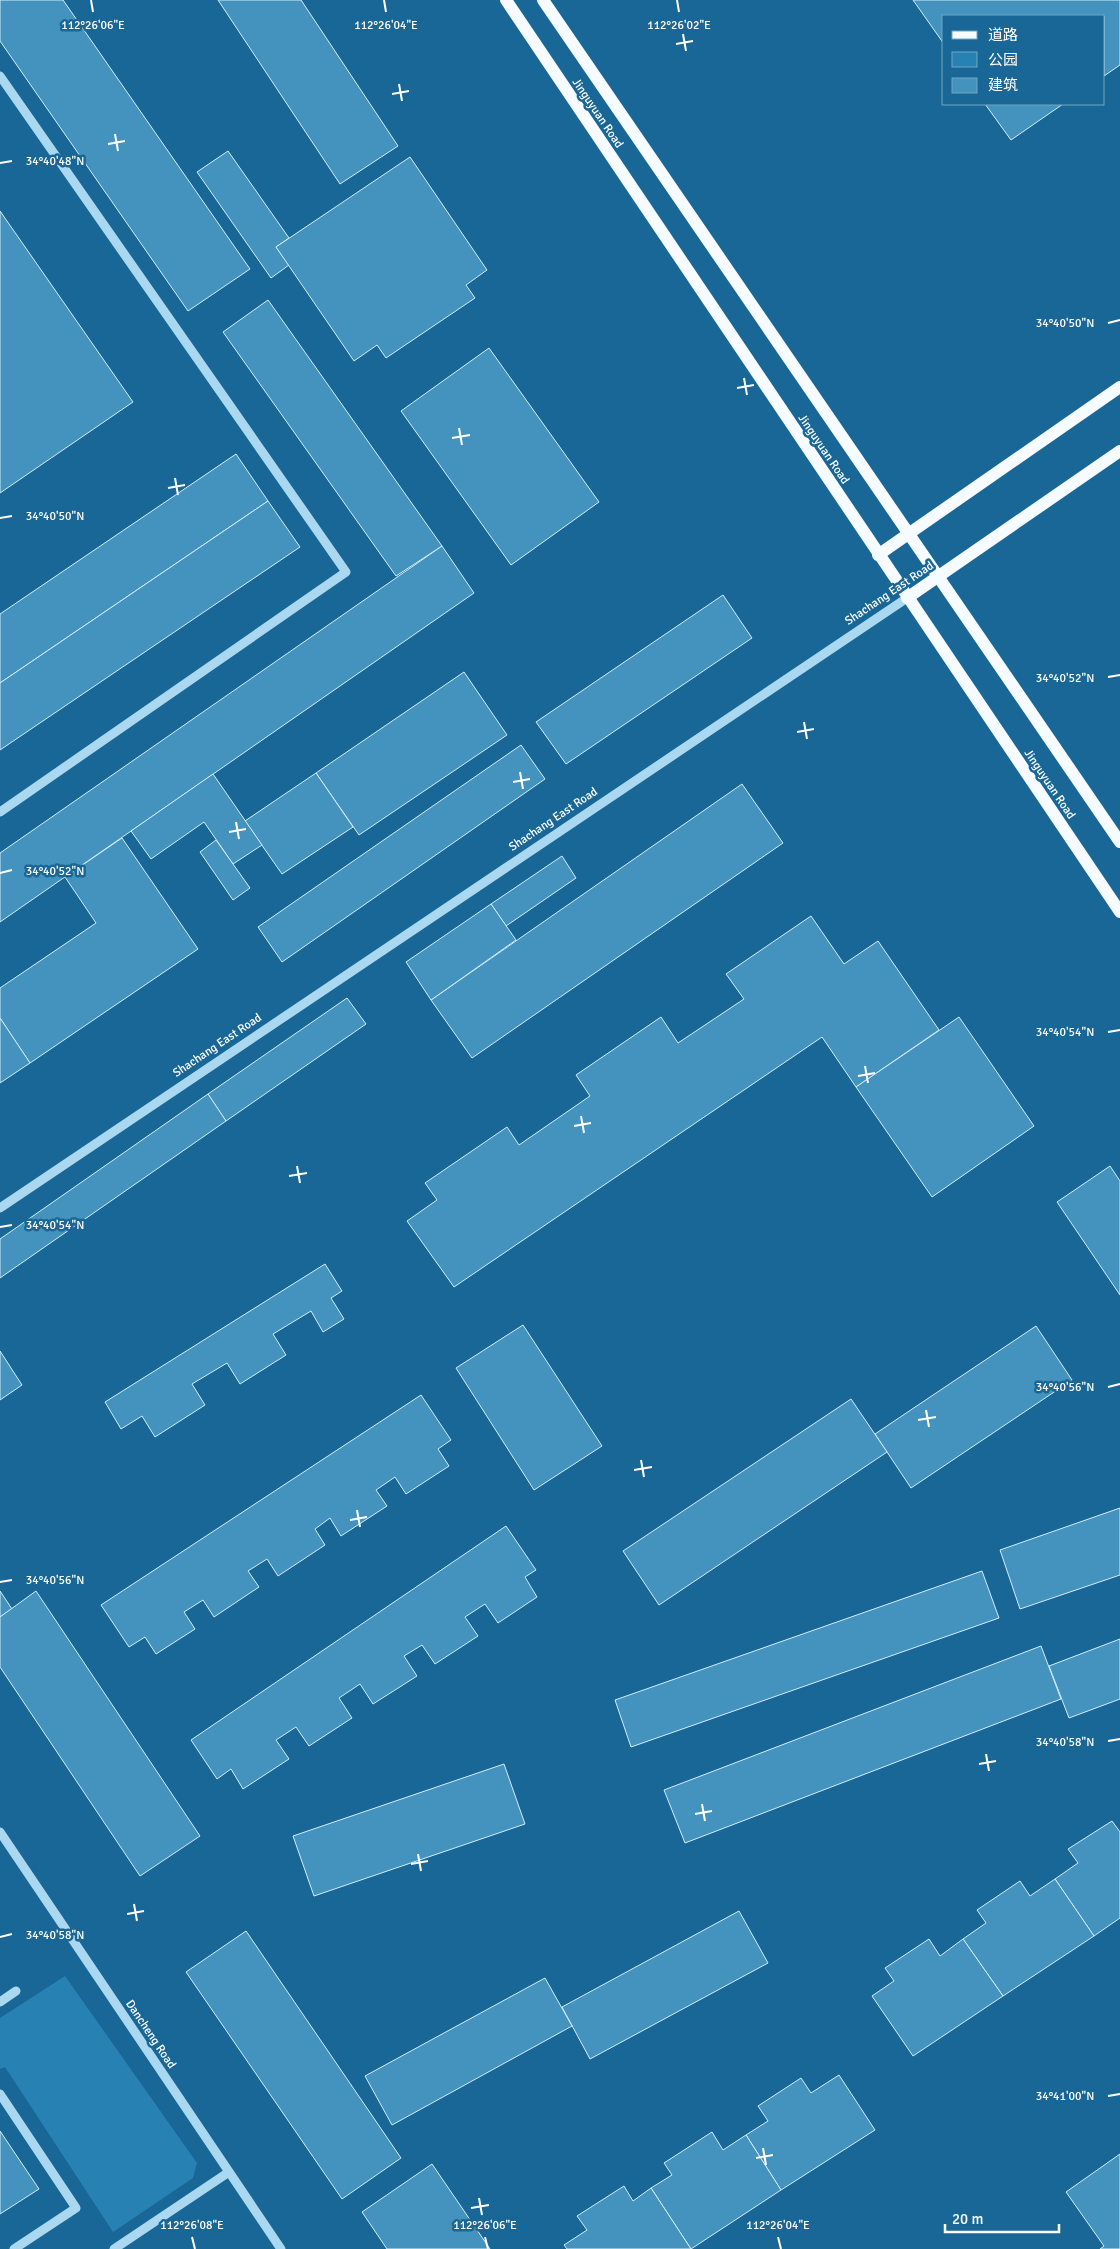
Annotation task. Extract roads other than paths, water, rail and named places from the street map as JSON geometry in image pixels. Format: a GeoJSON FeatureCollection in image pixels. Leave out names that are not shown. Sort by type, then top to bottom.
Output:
{"type":"FeatureCollection","features":[{"type":"Feature","properties":{"kind":"main road","name":"Jinguyuan Road"},"geometry":{"type":"LineString","coordinates":[[506,0],[1120,912]]}},
{"type":"Feature","properties":{"kind":"main road","name":"Jinguyuan Road"},"geometry":{"type":"LineString","coordinates":[[543,0],[1120,842]]}},
{"type":"Feature","properties":{"kind":"main road"},"geometry":{"type":"LineString","coordinates":[[878,555],[1120,387]]}},
{"type":"Feature","properties":{"kind":"main road","name":"Shachang East Road"},"geometry":{"type":"LineString","coordinates":[[907,598],[1120,451]]}},
{"type":"Feature","properties":{"kind":"street"},"geometry":{"type":"LineString","coordinates":[[0,76],[346,572],[0,812]]}},
{"type":"Feature","properties":{"kind":"street","name":"Shachang East Road"},"geometry":{"type":"LineString","coordinates":[[0,1208],[907,598]]}},
{"type":"Feature","properties":{"kind":"street","name":"Dancheng Road"},"geometry":{"type":"LineString","coordinates":[[0,1832],[281,2249]]}},
{"type":"Feature","properties":{"kind":"street"},"geometry":{"type":"LineString","coordinates":[[0,2002],[16,1991]]}},
{"type":"Feature","properties":{"kind":"street"},"geometry":{"type":"LineString","coordinates":[[0,2094],[76,2208],[14,2249]]}},
{"type":"Feature","properties":{"kind":"street"},"geometry":{"type":"LineString","coordinates":[[114,2249],[229,2172]]}}]}
